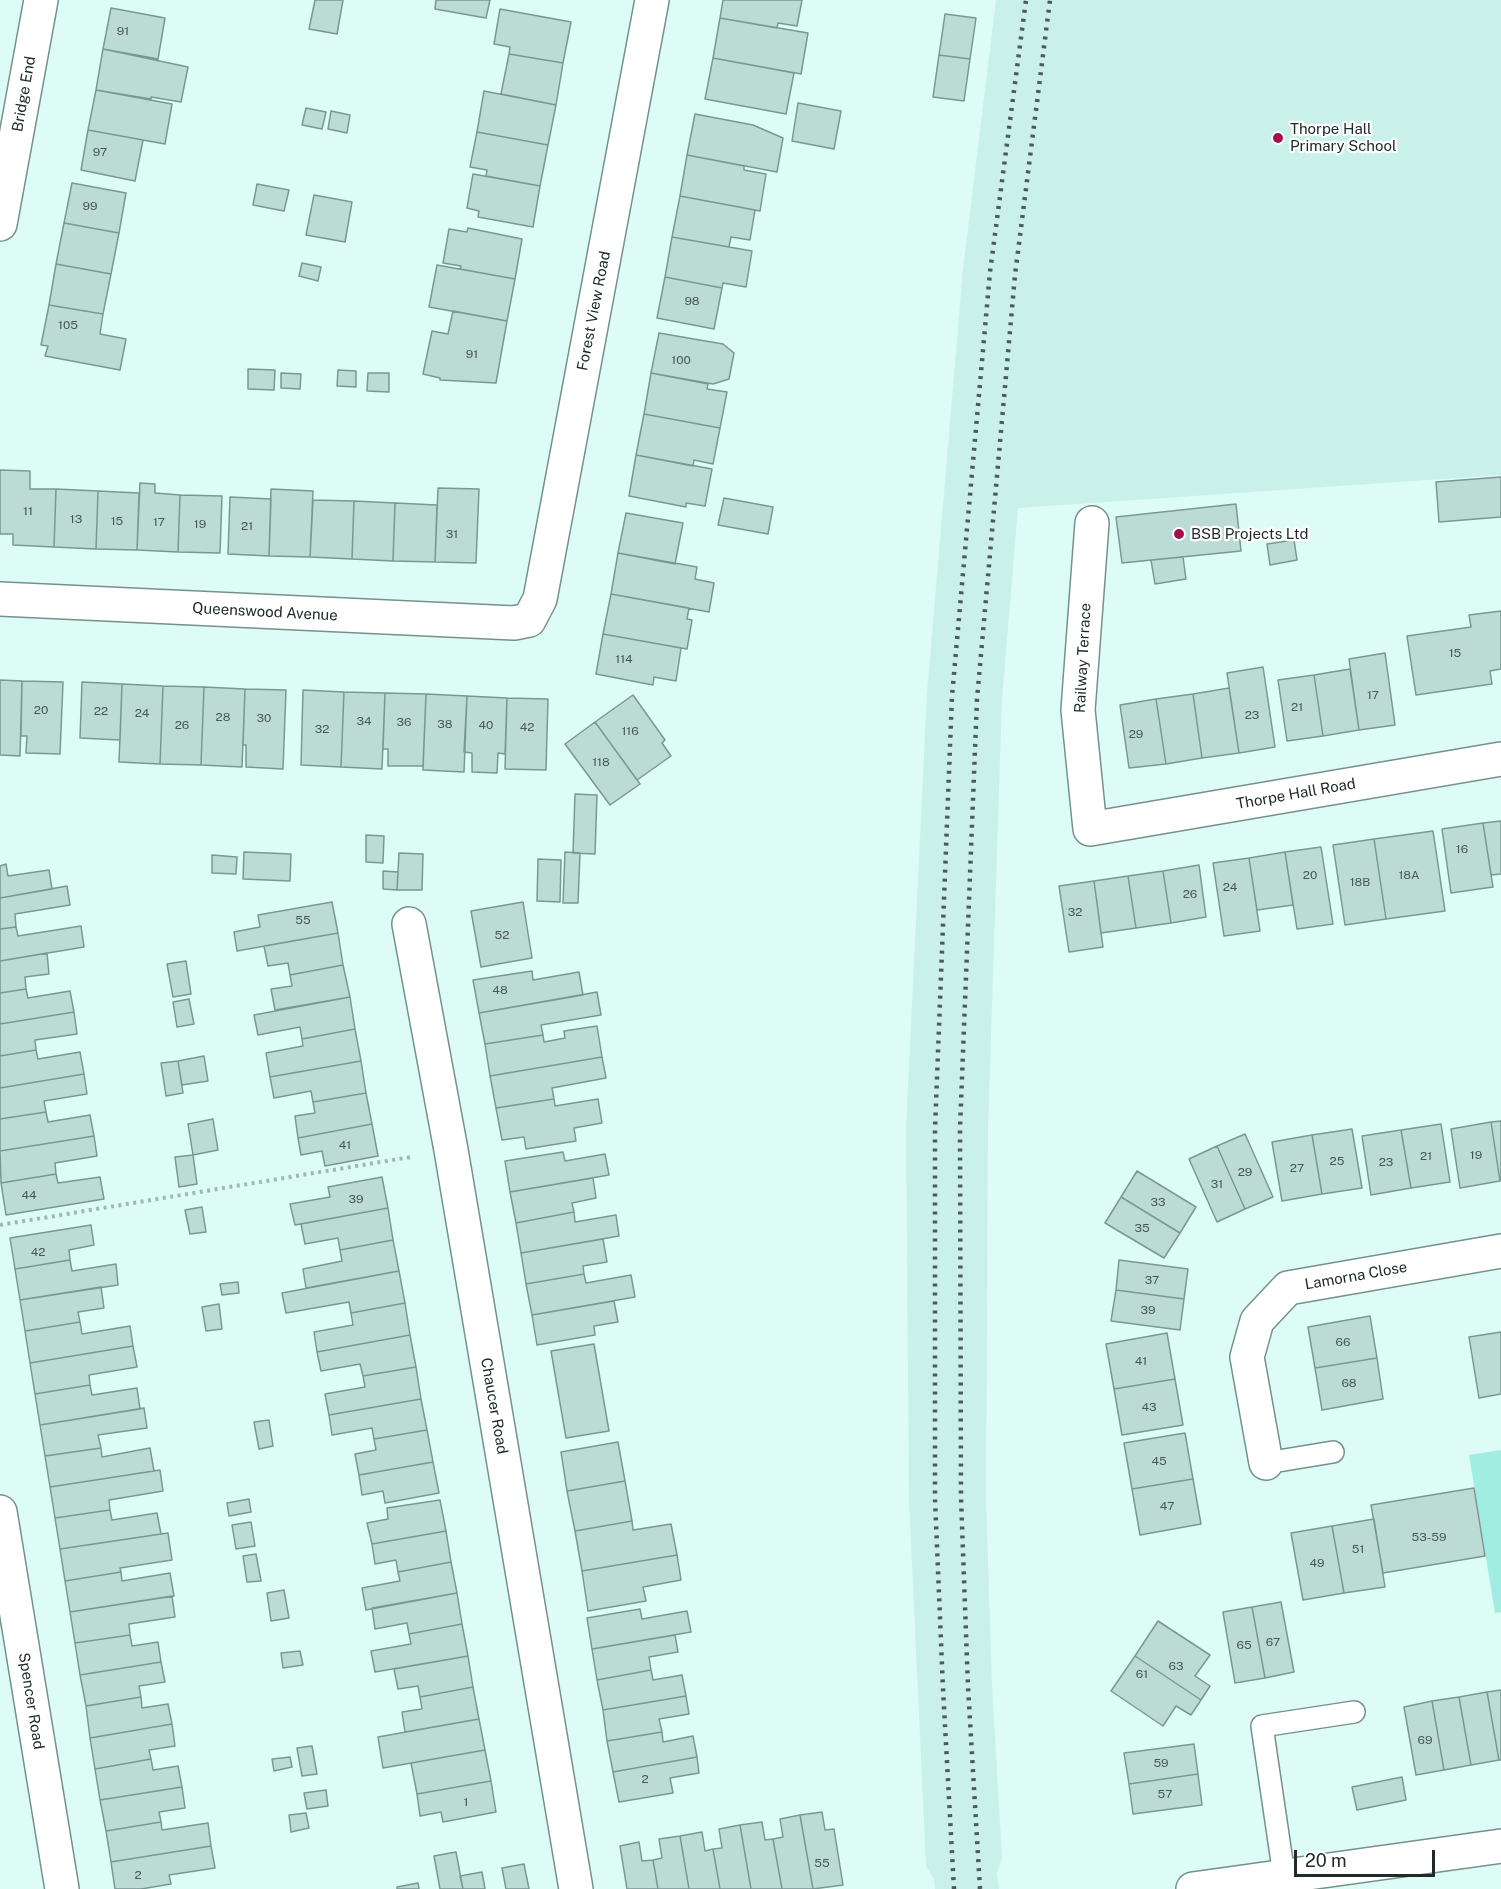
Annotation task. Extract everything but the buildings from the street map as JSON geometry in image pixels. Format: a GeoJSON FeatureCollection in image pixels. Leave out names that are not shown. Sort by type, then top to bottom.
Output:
{"type":"FeatureCollection","features":[{"type":"Feature","properties":{"kind":"street","name":"Bridge End"},"geometry":{"type":"LineString","coordinates":[[0,224],[41,0]]}},
{"type":"Feature","properties":{"kind":"street","name":"Forest View Road"},"geometry":{"type":"LineString","coordinates":[[529,620],[540,599],[652,0]]}},
{"type":"Feature","properties":{"kind":"street","name":"Railway Terrace"},"geometry":{"type":"LineString","coordinates":[[1090,829],[1078,710],[1092,523]]}},
{"type":"Feature","properties":{"kind":"street","name":"Queenswood Avenue"},"geometry":{"type":"LineString","coordinates":[[0,599],[514,623],[529,620]]}},
{"type":"Feature","properties":{"kind":"street","name":"Thorpe Hall Road"},"geometry":{"type":"LineString","coordinates":[[1090,829],[1501,759]]}},
{"type":"Feature","properties":{"kind":"street","name":"Chaucer Road"},"geometry":{"type":"LineString","coordinates":[[409,924],[451,1150],[576,1889]]}},
{"type":"Feature","properties":{"kind":"street","name":"Lamorna Close"},"geometry":{"type":"LineString","coordinates":[[1266,1463],[1247,1357],[1257,1321],[1288,1288],[1501,1251]]}},
{"type":"Feature","properties":{"kind":"street","name":"Spencer Road"},"geometry":{"type":"LineString","coordinates":[[0,1512],[62,1889]]}},
{"type":"Feature","properties":{"kind":"street"},"geometry":{"type":"LineString","coordinates":[[1193,1889],[1285,1882],[1501,1846]]}},
{"type":"Feature","properties":{"kind":"lane","name":"Lamorna Close"},"geometry":{"type":"LineString","coordinates":[[1266,1463],[1333,1452]]}},
{"type":"Feature","properties":{"kind":"lane"},"geometry":{"type":"LineString","coordinates":[[1285,1882],[1262,1726],[1354,1712]]}},
{"type":"Feature","properties":{"kind":"path"},"geometry":{"type":"LineString","coordinates":[[0,1225],[451,1150]]}},
{"type":"Feature","properties":{"kind":"shaded area","name":"Thorpe Hall Primary School"},"geometry":{"type":"Polygon","coordinates":[[[996,0],[1501,0],[1501,475],[1018,508],[1002,699],[988,1128],[986,1498],[992,1685],[1002,1858],[997,1873],[999,1889],[935,1889],[934,1879],[926,1866],[909,1500],[906,1128],[927,693],[963,269],[996,0]]]}},
{"type":"Feature","properties":{"kind":"green space"},"geometry":{"type":"Polygon","coordinates":[[[1501,1450],[1501,1612],[1495,1613],[1469,1455],[1501,1450]]]}},
{"type":"Feature","properties":{"kind":"railway"},"geometry":{"type":"LineString","coordinates":[[954,1889],[935,1499],[935,1129],[952,696],[990,272],[1026,0]]}},
{"type":"Feature","properties":{"kind":"railway"},"geometry":{"type":"LineString","coordinates":[[980,1889],[968,1687],[961,1498],[960,1128],[977,699],[1015,275],[1050,0]]}},
{"type":"Feature","properties":{"kind":"place","name":"Thorpe Hall Primary School"},"geometry":{"type":"Point","coordinates":[1278,138]}},
{"type":"Feature","properties":{"kind":"place","name":"BSB Projects Ltd"},"geometry":{"type":"Point","coordinates":[1179,534]}}]}
